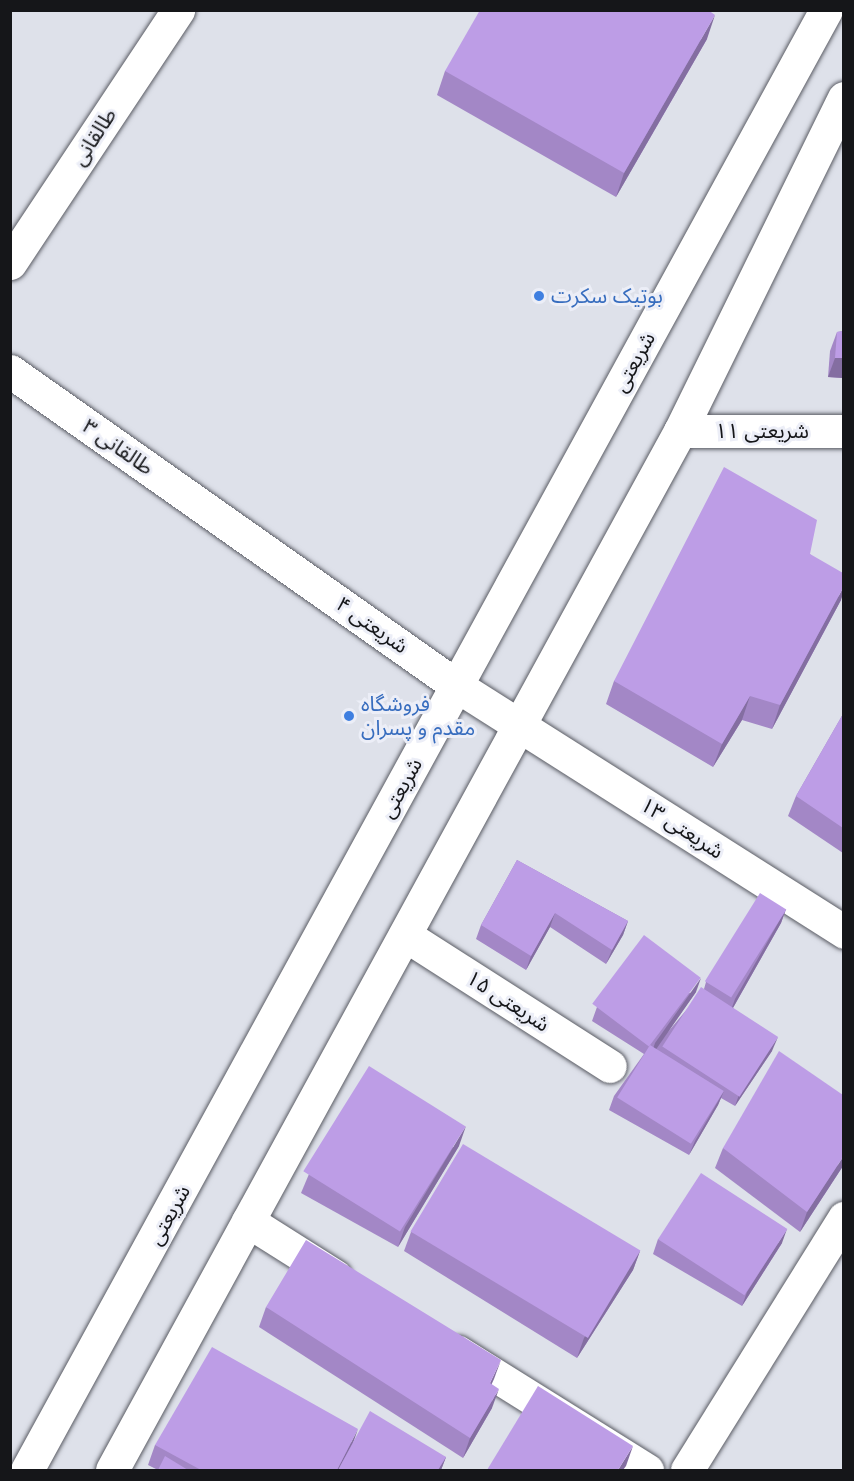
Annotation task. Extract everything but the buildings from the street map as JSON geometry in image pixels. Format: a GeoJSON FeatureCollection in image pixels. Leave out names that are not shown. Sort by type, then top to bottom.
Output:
{"type":"FeatureCollection","features":[{"type":"Feature","properties":{"kind":"main road","name":"طالقانی"},"geometry":{"type":"LineString","coordinates":[[10,263],[178,10]]}},
{"type":"Feature","properties":{"kind":"main road","name":"شریعتی"},"geometry":{"type":"LineString","coordinates":[[27,1470],[826,10]]}},
{"type":"Feature","properties":{"kind":"main road"},"geometry":{"type":"LineString","coordinates":[[112,1470],[680,431],[843,98]]}},
{"type":"Feature","properties":{"kind":"main road","name":"طالقانی ۳"},"geometry":{"type":"LineString","coordinates":[[10,371],[226,523]]}},
{"type":"Feature","properties":{"kind":"main road","name":"شریعتی ۱۱"},"geometry":{"type":"LineString","coordinates":[[680,431],[843,431]]}},
{"type":"Feature","properties":{"kind":"main road","name":"شریعتی ۴"},"geometry":{"type":"LineString","coordinates":[[226,523],[457,686],[520,724]]}},
{"type":"Feature","properties":{"kind":"main road","name":"شریعتی ۱۳"},"geometry":{"type":"LineString","coordinates":[[520,724],[843,932]]}},
{"type":"Feature","properties":{"kind":"main road","name":"شریعتی ۱۵"},"geometry":{"type":"LineString","coordinates":[[405,935],[610,1066]]}},
{"type":"Feature","properties":{"kind":"main road"},"geometry":{"type":"LineString","coordinates":[[687,1470],[843,1218]]}},
{"type":"Feature","properties":{"kind":"main road"},"geometry":{"type":"LineString","coordinates":[[248,1221],[358,1290]]}},
{"type":"Feature","properties":{"kind":"main road"},"geometry":{"type":"LineString","coordinates":[[428,1334],[647,1470]]}},
{"type":"Feature","properties":{"kind":"place","name":"بوتیک سکرت"},"geometry":{"type":"Point","coordinates":[539,296]}},
{"type":"Feature","properties":{"kind":"place","name":"فروشگاه مقدم و پسران"},"geometry":{"type":"Point","coordinates":[349,716]}}]}
